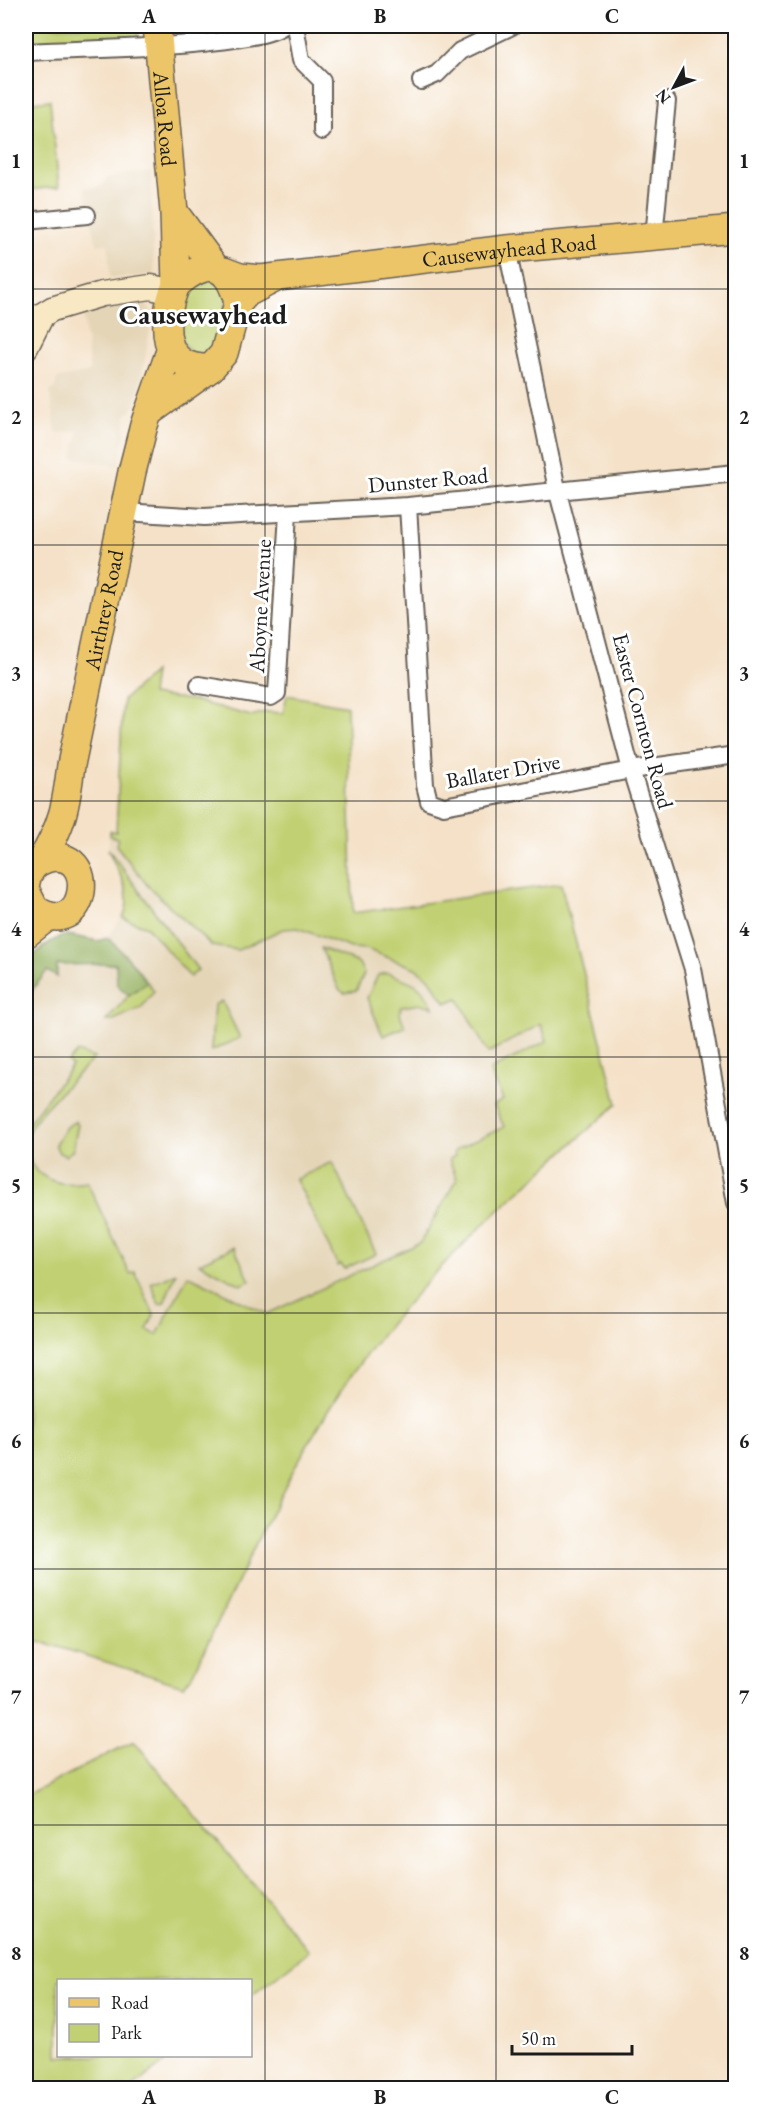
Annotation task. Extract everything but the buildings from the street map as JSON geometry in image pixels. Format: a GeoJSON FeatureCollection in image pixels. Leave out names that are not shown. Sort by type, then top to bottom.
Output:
{"type":"FeatureCollection","features":[{"type":"Feature","properties":{"kind":"main road","name":"Alloa Road"},"geometry":{"type":"LineString","coordinates":[[158,36],[174,212],[175,289]]}},
{"type":"Feature","properties":{"kind":"main road"},"geometry":{"type":"LineString","coordinates":[[148,413],[211,368],[224,354],[238,303],[234,285],[174,212]]}},
{"type":"Feature","properties":{"kind":"main road","name":"Causewayhead Road"},"geometry":{"type":"LineString","coordinates":[[219,269],[240,277],[261,279],[507,249],[735,229]]}},
{"type":"Feature","properties":{"kind":"main road"},"geometry":{"type":"LineString","coordinates":[[211,368],[194,369],[180,362],[170,351],[167,336],[175,289],[200,269],[219,269]]}},
{"type":"Feature","properties":{"kind":"main road","name":"Causewayhead Road"},"geometry":{"type":"LineString","coordinates":[[238,303],[247,292],[283,275]]}},
{"type":"Feature","properties":{"kind":"main road"},"geometry":{"type":"LineString","coordinates":[[29,332],[42,315],[52,309],[79,300],[151,287],[175,289]]}},
{"type":"Feature","properties":{"kind":"main road","name":"Airthrey Road"},"geometry":{"type":"LineString","coordinates":[[66,810],[71,765],[132,513],[148,413],[170,351]]}},
{"type":"Feature","properties":{"kind":"main road"},"geometry":{"type":"LineString","coordinates":[[26,882],[29,872],[41,861],[61,827],[66,810]]}},
{"type":"Feature","properties":{"kind":"main road"},"geometry":{"type":"LineString","coordinates":[[26,934],[50,916],[69,912],[81,900],[83,882],[74,865],[66,810]]}},
{"type":"Feature","properties":{"kind":"main road"},"geometry":{"type":"LineString","coordinates":[[41,861],[58,858],[74,865]]}},
{"type":"Feature","properties":{"kind":"main road"},"geometry":{"type":"LineString","coordinates":[[26,891],[26,898],[35,909],[50,916]]}},
{"type":"Feature","properties":{"kind":"street"},"geometry":{"type":"LineString","coordinates":[[26,51],[158,36],[252,37],[274,33],[283,26]]}},
{"type":"Feature","properties":{"kind":"street"},"geometry":{"type":"LineString","coordinates":[[295,26],[301,60],[322,81],[322,131]]}},
{"type":"Feature","properties":{"kind":"street"},"geometry":{"type":"LineString","coordinates":[[421,81],[437,74],[460,51],[492,30],[513,26]]}},
{"type":"Feature","properties":{"kind":"street"},"geometry":{"type":"LineString","coordinates":[[654,237],[667,101]]}},
{"type":"Feature","properties":{"kind":"street"},"geometry":{"type":"LineString","coordinates":[[26,221],[87,215]]}},
{"type":"Feature","properties":{"kind":"street","name":"Easter Cornton Road"},"geometry":{"type":"LineString","coordinates":[[507,249],[558,489],[631,770],[693,969],[735,1203]]}},
{"type":"Feature","properties":{"kind":"street","name":"Dunster Road"},"geometry":{"type":"LineString","coordinates":[[132,513],[204,517],[408,506],[558,489],[735,473]]}},
{"type":"Feature","properties":{"kind":"street","name":"Ballater Drive"},"geometry":{"type":"LineString","coordinates":[[408,506],[425,785],[429,801],[444,806],[631,770],[735,755]]}},
{"type":"Feature","properties":{"kind":"street","name":"Aboyne Avenue"},"geometry":{"type":"LineString","coordinates":[[199,685],[271,697],[277,693],[288,513]]}},
{"type":"Feature","properties":{"kind":"shaded area"},"geometry":{"type":"Polygon","coordinates":[[[151,171],[154,275],[110,278],[108,244],[97,245],[84,188],[102,186],[108,177],[151,171]]]}},
{"type":"Feature","properties":{"kind":"shaded area"},"geometry":{"type":"Polygon","coordinates":[[[126,303],[148,305],[153,316],[136,405],[126,415],[125,434],[118,466],[73,458],[78,431],[56,433],[50,392],[55,388],[57,379],[90,372],[83,311],[126,303]]]}},
{"type":"Feature","properties":{"kind":"shaded area"},"geometry":{"type":"Polygon","coordinates":[[[154,672],[151,695],[192,700],[251,716],[266,712],[283,713],[287,695],[347,706],[353,913],[561,884],[617,1104],[490,1218],[419,1290],[371,1347],[314,1432],[183,1686],[26,1637],[26,970],[38,953],[58,937],[68,935],[105,940],[124,915],[129,900],[125,885],[108,849],[110,831],[116,832],[123,700],[154,672]]]}},
{"type":"Feature","properties":{"kind":"green space"},"geometry":{"type":"Polygon","coordinates":[[[26,26],[138,26],[138,39],[26,44],[26,26]]]}},
{"type":"Feature","properties":{"kind":"green space"},"geometry":{"type":"Polygon","coordinates":[[[50,100],[59,187],[26,190],[26,103],[50,100]]]}},
{"type":"Feature","properties":{"kind":"green space"},"geometry":{"type":"Polygon","coordinates":[[[205,272],[228,292],[219,342],[202,356],[192,354],[175,335],[185,285],[205,272]]]}},
{"type":"Feature","properties":{"kind":"green space"},"geometry":{"type":"Polygon","coordinates":[[[154,672],[151,695],[192,700],[251,716],[266,712],[283,713],[287,695],[347,706],[353,913],[561,884],[617,1104],[488,1220],[428,1281],[372,1347],[345,1385],[296,1465],[191,1677],[183,1686],[26,1637],[26,1146],[28,1158],[33,1166],[47,1179],[73,1184],[87,1182],[130,1274],[135,1272],[154,1315],[147,1330],[157,1335],[188,1275],[267,1314],[420,1243],[457,1180],[449,1159],[455,1156],[454,1152],[504,1127],[494,1105],[503,1100],[490,1070],[547,1041],[541,1024],[488,1053],[458,998],[446,1003],[429,978],[415,968],[366,949],[351,948],[298,928],[283,929],[238,950],[212,946],[148,886],[116,845],[118,838],[110,836],[110,831],[116,832],[123,700],[154,672]]]}},
{"type":"Feature","properties":{"kind":"green space"},"geometry":{"type":"Polygon","coordinates":[[[108,849],[198,970],[190,977],[147,927],[123,918],[127,900],[126,891],[108,849]]]}},
{"type":"Feature","properties":{"kind":"green space"},"geometry":{"type":"Polygon","coordinates":[[[68,935],[97,941],[108,938],[130,960],[147,982],[129,995],[117,985],[116,964],[57,965],[57,977],[47,971],[26,998],[24,984],[26,969],[32,957],[55,939],[68,935]]]}},
{"type":"Feature","properties":{"kind":"green space"},"geometry":{"type":"Polygon","coordinates":[[[321,948],[359,963],[364,974],[356,991],[344,993],[339,989],[321,948]]]}},
{"type":"Feature","properties":{"kind":"green space"},"geometry":{"type":"Polygon","coordinates":[[[387,973],[415,984],[424,992],[433,1007],[421,1004],[401,1007],[400,1014],[405,1027],[383,1036],[367,998],[378,975],[387,973]]]}},
{"type":"Feature","properties":{"kind":"green space"},"geometry":{"type":"Polygon","coordinates":[[[147,982],[154,991],[141,1008],[106,1021],[129,995],[147,982]]]}},
{"type":"Feature","properties":{"kind":"green space"},"geometry":{"type":"Polygon","coordinates":[[[222,1001],[240,1038],[211,1051],[214,1005],[222,1001]]]}},
{"type":"Feature","properties":{"kind":"green space"},"geometry":{"type":"Polygon","coordinates":[[[77,1052],[94,1058],[37,1118],[30,1127],[26,1142],[26,1126],[72,1066],[68,1062],[77,1052]]]}},
{"type":"Feature","properties":{"kind":"green space"},"geometry":{"type":"Polygon","coordinates":[[[76,1121],[78,1124],[73,1150],[66,1156],[59,1153],[55,1144],[66,1127],[76,1121]]]}},
{"type":"Feature","properties":{"kind":"green space"},"geometry":{"type":"Polygon","coordinates":[[[332,1162],[376,1254],[344,1269],[341,1264],[338,1266],[296,1179],[332,1162]]]}},
{"type":"Feature","properties":{"kind":"green space"},"geometry":{"type":"Polygon","coordinates":[[[234,1247],[250,1281],[241,1285],[199,1263],[234,1247]]]}},
{"type":"Feature","properties":{"kind":"green space"},"geometry":{"type":"Polygon","coordinates":[[[176,1273],[164,1303],[159,1304],[151,1283],[176,1273]]]}},
{"type":"Feature","properties":{"kind":"green space"},"geometry":{"type":"Polygon","coordinates":[[[134,1741],[309,1951],[252,1995],[252,1979],[57,1979],[57,2057],[172,2057],[131,2088],[26,2088],[26,1796],[134,1741]]]}},
{"type":"Feature","properties":{"kind":"district","name":"Causewayhead"},"geometry":{"type":"Point","coordinates":[203,314]}}]}
